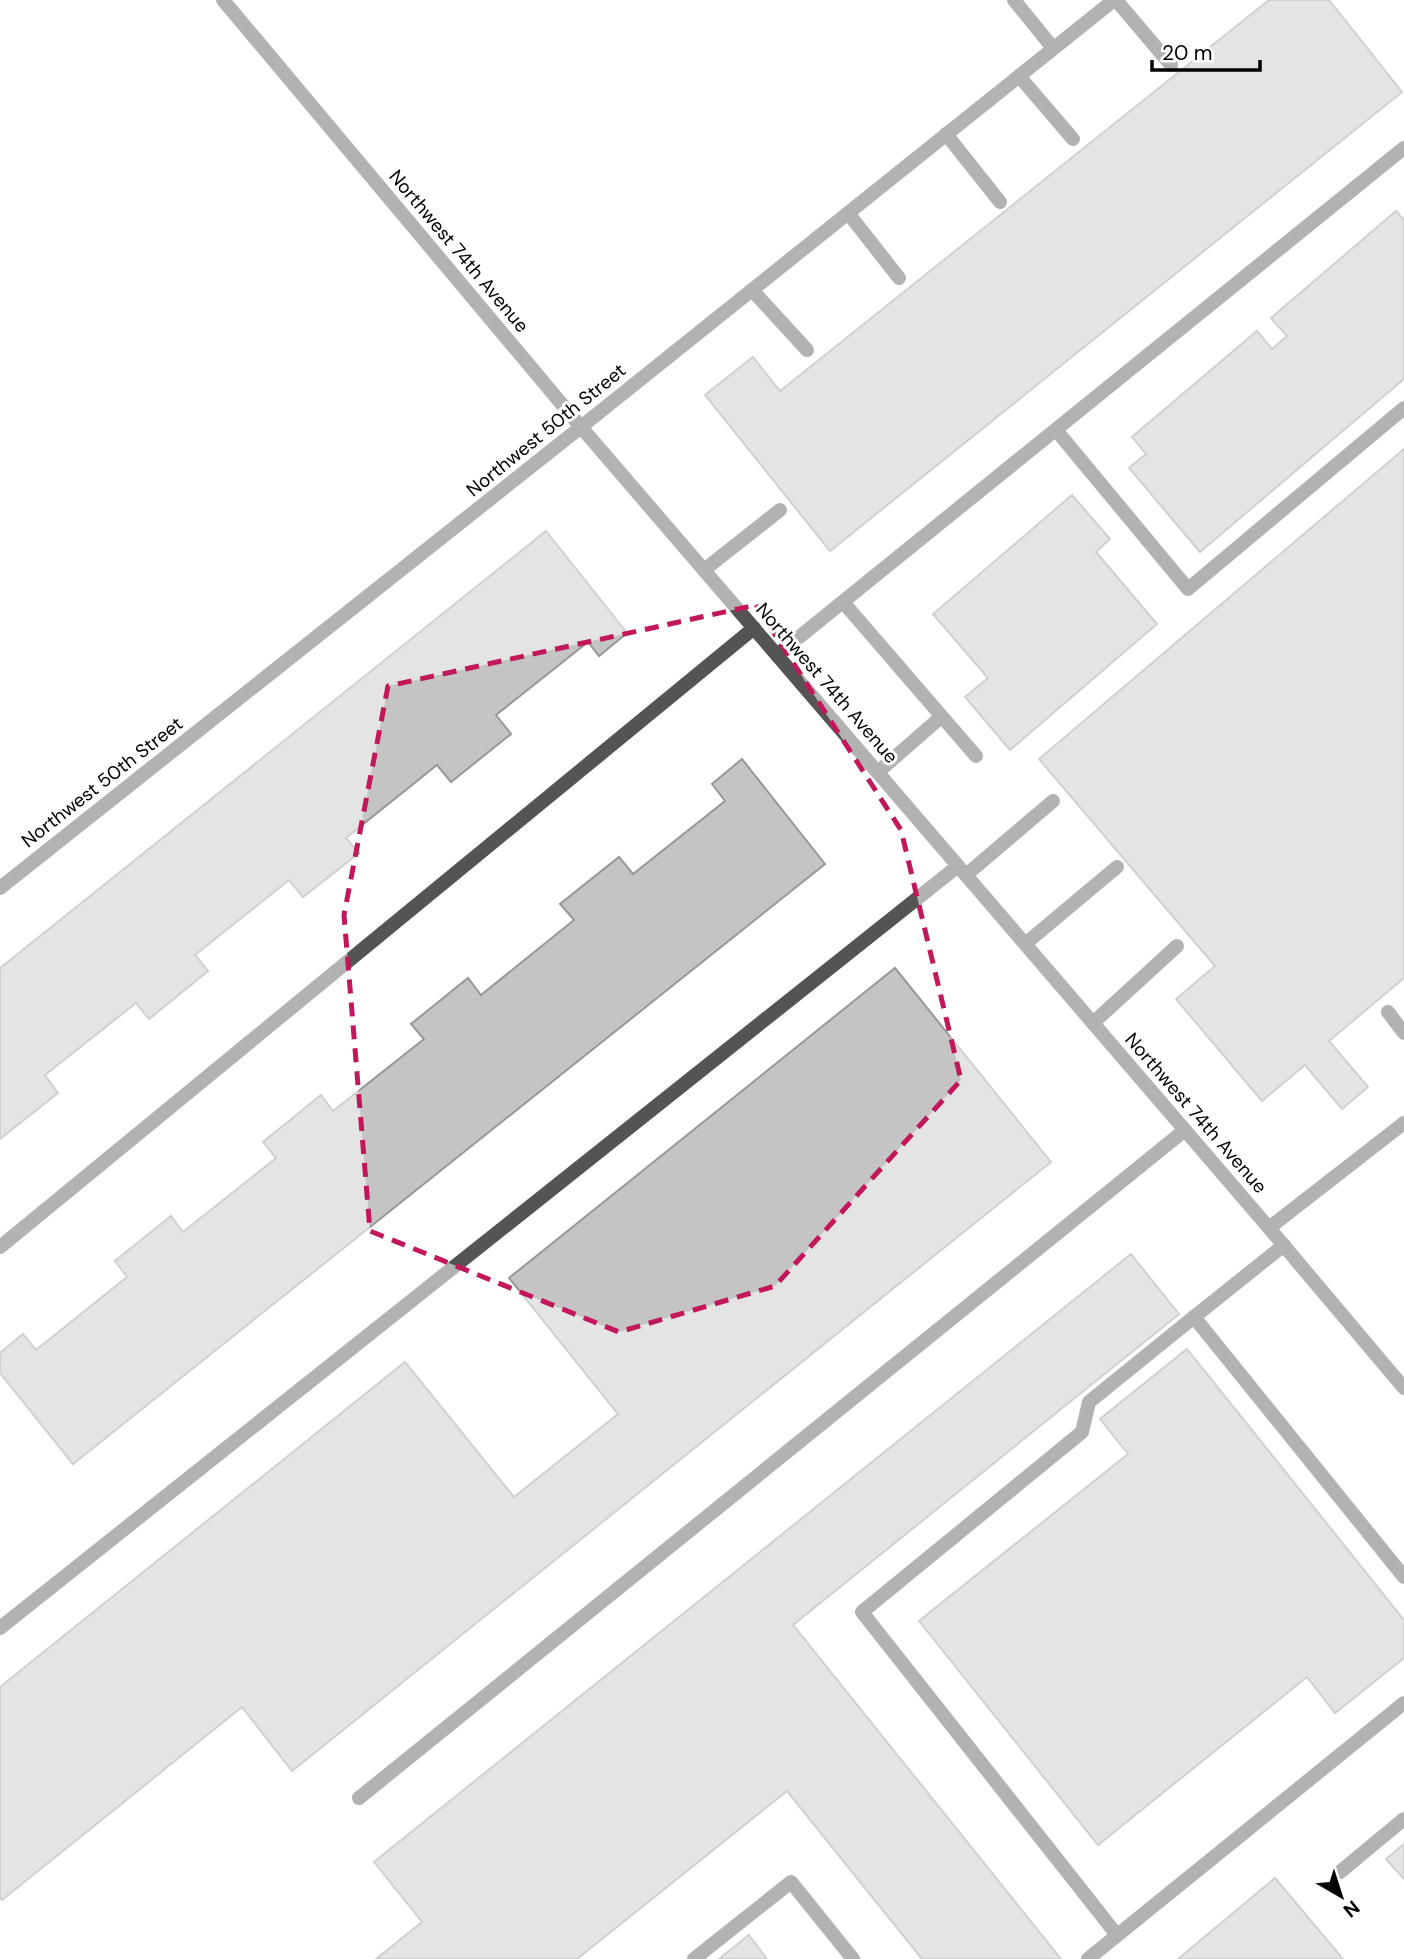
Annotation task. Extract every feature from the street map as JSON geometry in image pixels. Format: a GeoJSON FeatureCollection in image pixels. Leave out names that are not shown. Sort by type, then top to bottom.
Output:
{"type":"FeatureCollection","features":[{"type":"Feature","properties":{"kind":"street","name":"Northwest 74th Avenue"},"geometry":{"type":"LineString","coordinates":[[223,0],[581,427],[1404,1388]]}},
{"type":"Feature","properties":{"kind":"street"},"geometry":{"type":"LineString","coordinates":[[1014,0],[1053,48]]}},
{"type":"Feature","properties":{"kind":"street","name":"Northwest 50th Street"},"geometry":{"type":"LineString","coordinates":[[0,888],[1115,0]]}},
{"type":"Feature","properties":{"kind":"street"},"geometry":{"type":"LineString","coordinates":[[1115,0],[1171,65]]}},
{"type":"Feature","properties":{"kind":"street"},"geometry":{"type":"LineString","coordinates":[[1019,76],[1073,139]]}},
{"type":"Feature","properties":{"kind":"street"},"geometry":{"type":"LineString","coordinates":[[946,134],[1000,202]]}},
{"type":"Feature","properties":{"kind":"street"},"geometry":{"type":"LineString","coordinates":[[777,655],[1404,148]]}},
{"type":"Feature","properties":{"kind":"street"},"geometry":{"type":"LineString","coordinates":[[848,213],[899,278]]}},
{"type":"Feature","properties":{"kind":"street"},"geometry":{"type":"LineString","coordinates":[[752,290],[807,350]]}},
{"type":"Feature","properties":{"kind":"street"},"geometry":{"type":"LineString","coordinates":[[1056,430],[1188,589],[1404,408]]}},
{"type":"Feature","properties":{"kind":"street"},"geometry":{"type":"LineString","coordinates":[[704,570],[780,510]]}},
{"type":"Feature","properties":{"kind":"street"},"geometry":{"type":"LineString","coordinates":[[843,602],[976,756]]}},
{"type":"Feature","properties":{"kind":"street"},"geometry":{"type":"LineString","coordinates":[[0,1247],[754,628]]}},
{"type":"Feature","properties":{"kind":"street"},"geometry":{"type":"LineString","coordinates":[[878,772],[941,717]]}},
{"type":"Feature","properties":{"kind":"street"},"geometry":{"type":"LineString","coordinates":[[0,1628],[1053,801]]}},
{"type":"Feature","properties":{"kind":"street"},"geometry":{"type":"LineString","coordinates":[[1025,944],[1118,867]]}},
{"type":"Feature","properties":{"kind":"street"},"geometry":{"type":"LineString","coordinates":[[1093,1023],[1177,946]]}},
{"type":"Feature","properties":{"kind":"street"},"geometry":{"type":"LineString","coordinates":[[1388,1012],[1404,1032]]}},
{"type":"Feature","properties":{"kind":"street"},"geometry":{"type":"LineString","coordinates":[[1269,1228],[1404,1123]]}},
{"type":"Feature","properties":{"kind":"street"},"geometry":{"type":"LineString","coordinates":[[359,1798],[1185,1130]]}},
{"type":"Feature","properties":{"kind":"street"},"geometry":{"type":"LineString","coordinates":[[1117,1935],[862,1612],[1082,1432],[1089,1402],[1284,1245]]}},
{"type":"Feature","properties":{"kind":"street"},"geometry":{"type":"LineString","coordinates":[[1194,1317],[1404,1577]]}},
{"type":"Feature","properties":{"kind":"street"},"geometry":{"type":"LineString","coordinates":[[1088,1959],[1404,1703]]}},
{"type":"Feature","properties":{"kind":"street"},"geometry":{"type":"LineString","coordinates":[[1340,1872],[1404,1819]]}},
{"type":"Feature","properties":{"kind":"street"},"geometry":{"type":"LineString","coordinates":[[694,1959],[791,1882],[853,1959]]}},
{"type":"Feature","properties":{"kind":"highlighted area"},"geometry":{"type":"Polygon","coordinates":[[[756,605],[901,830],[961,1080],[775,1286],[619,1332],[370,1231],[344,915],[388,686],[756,605]]]}},
{"type":"Feature","properties":{"kind":"building"},"geometry":{"type":"Polygon","coordinates":[[[1269,0],[1329,0],[1402,92],[830,551],[705,395],[753,357],[780,391],[1269,0]]]}},
{"type":"Feature","properties":{"kind":"building"},"geometry":{"type":"Polygon","coordinates":[[[1396,211],[1404,220],[1404,379],[1200,552],[1129,468],[1146,454],[1132,437],[1257,331],[1272,349],[1287,336],[1271,318],[1396,211]]]}},
{"type":"Feature","properties":{"kind":"building"},"geometry":{"type":"Polygon","coordinates":[[[1404,449],[1404,978],[1329,1041],[1368,1087],[1342,1109],[1305,1065],[1262,1101],[1176,999],[1215,966],[1039,759],[1404,449]]]}},
{"type":"Feature","properties":{"kind":"building"},"geometry":{"type":"Polygon","coordinates":[[[1072,495],[1110,539],[1096,552],[1157,624],[1010,750],[965,697],[988,678],[933,614],[1072,495]]]}},
{"type":"Feature","properties":{"kind":"building"},"geometry":{"type":"Polygon","coordinates":[[[546,531],[627,633],[599,656],[588,642],[496,715],[511,734],[451,782],[437,765],[346,838],[359,853],[303,897],[289,880],[195,955],[208,971],[149,1019],[136,1003],[45,1075],[58,1093],[0,1139],[0,968],[546,531]]]}},
{"type":"Feature","properties":{"kind":"building"},"geometry":{"type":"Polygon","coordinates":[[[742,759],[825,864],[73,1464],[0,1373],[0,1353],[23,1334],[36,1350],[127,1277],[115,1261],[171,1216],[183,1232],[276,1158],[263,1142],[321,1095],[333,1111],[424,1039],[411,1024],[468,978],[481,995],[574,920],[560,904],[619,857],[633,874],[725,801],[712,784],[742,759]]]}},
{"type":"Feature","properties":{"kind":"building"},"geometry":{"type":"Polygon","coordinates":[[[895,968],[1051,1162],[292,1771],[242,1707],[2,1900],[0,1687],[405,1362],[514,1497],[618,1414],[509,1278],[895,968]]]}},
{"type":"Feature","properties":{"kind":"building"},"geometry":{"type":"Polygon","coordinates":[[[1131,1254],[1179,1314],[793,1625],[1061,1959],[922,1959],[787,1791],[577,1959],[376,1959],[422,1922],[374,1862],[1131,1254]]]}},
{"type":"Feature","properties":{"kind":"building"},"geometry":{"type":"Polygon","coordinates":[[[1187,1349],[1404,1620],[1404,1658],[1335,1713],[1307,1677],[1098,1845],[919,1621],[1128,1454],[1100,1419],[1187,1349]]]}},
{"type":"Feature","properties":{"kind":"building"},"geometry":{"type":"Polygon","coordinates":[[[1404,1844],[1404,1879],[1386,1859],[1404,1844]]]}},
{"type":"Feature","properties":{"kind":"building"},"geometry":{"type":"Polygon","coordinates":[[[1275,1878],[1343,1959],[1178,1959],[1275,1878]]]}},
{"type":"Feature","properties":{"kind":"building"},"geometry":{"type":"Polygon","coordinates":[[[749,1935],[767,1959],[719,1959],[749,1935]]]}}]}
